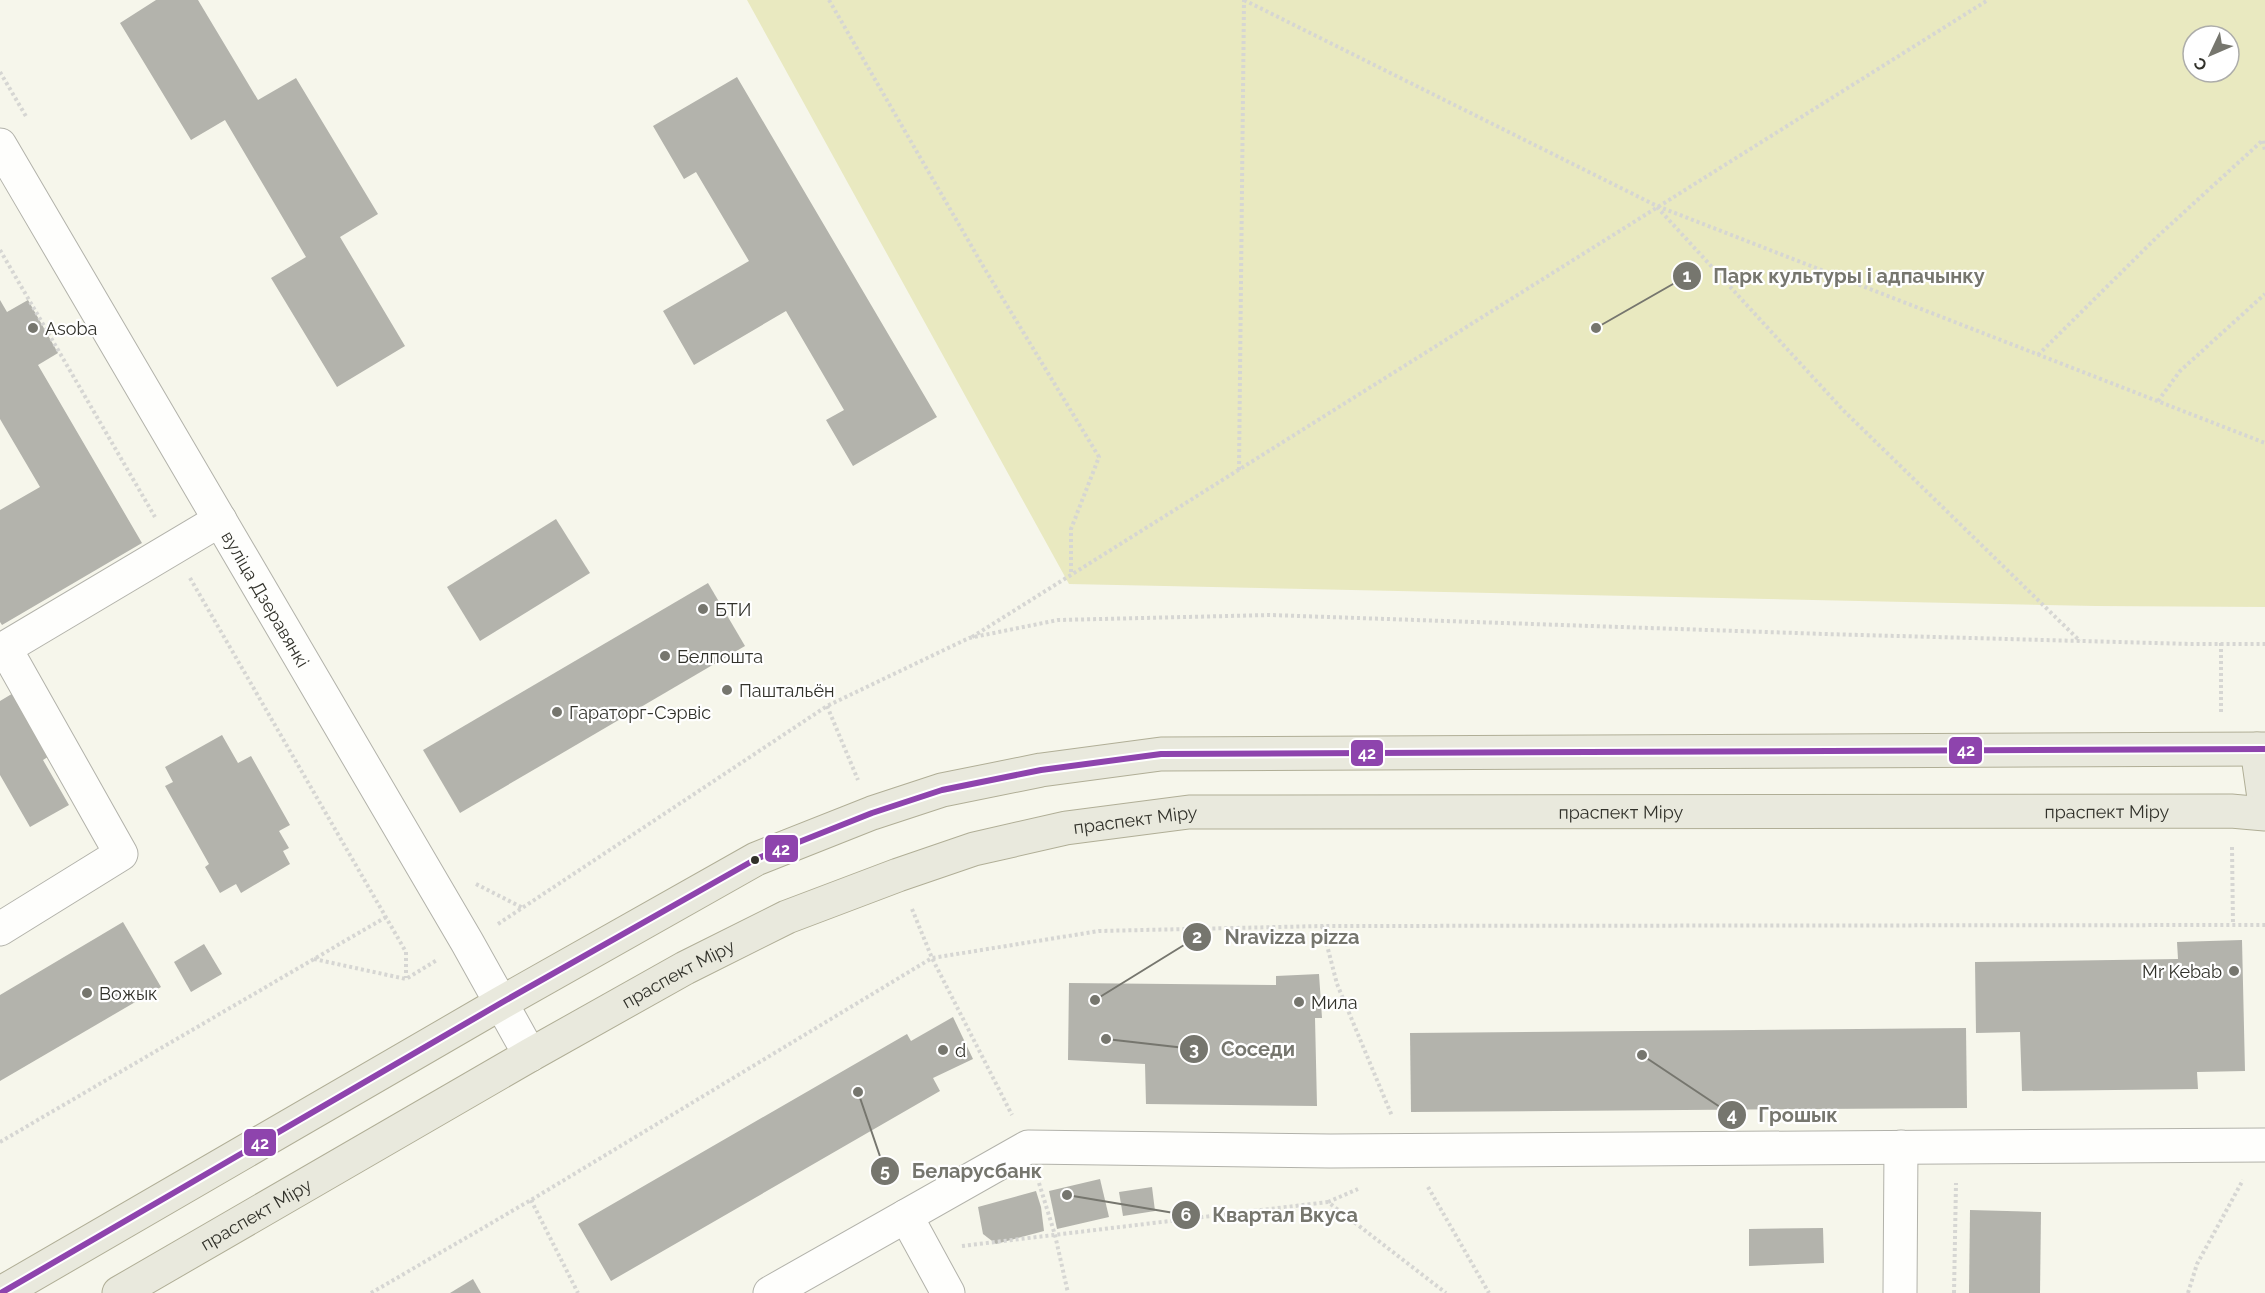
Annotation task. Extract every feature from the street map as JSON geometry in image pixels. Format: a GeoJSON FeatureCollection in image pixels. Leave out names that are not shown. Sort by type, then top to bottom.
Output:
{"type":"FeatureCollection","features":[{"type":"Feature","properties":{"kind":"main road"},"geometry":{"type":"LineString","coordinates":[[1,1293],[501,1002],[756,860],[872,813],[942,790],[1041,770],[1161,754],[2261,749],[2265,805]]}},
{"type":"Feature","properties":{"kind":"main road","name":"праспект Міру"},"geometry":{"type":"LineString","coordinates":[[119,1293],[530,1055],[685,968],[787,917],[974,849],[1066,828],[1189,812],[2231,811],[2265,814]]}},
{"type":"Feature","properties":{"kind":"street","name":"вуліца Дзеравянкі"},"geometry":{"type":"LineString","coordinates":[[0,145],[530,1055]]}},
{"type":"Feature","properties":{"kind":"street"},"geometry":{"type":"LineString","coordinates":[[0,929],[121,854],[2,649],[220,520]]}},
{"type":"Feature","properties":{"kind":"street"},"geometry":{"type":"LineString","coordinates":[[770,1293],[1028,1147],[1330,1151],[1901,1147],[2257,1158]]}},
{"type":"Feature","properties":{"kind":"street"},"geometry":{"type":"LineString","coordinates":[[1900,1293],[1901,1147]]}},
{"type":"Feature","properties":{"kind":"street"},"geometry":{"type":"LineString","coordinates":[[906,1216],[948,1293]]}},
{"type":"Feature","properties":{"kind":"path"},"geometry":{"type":"LineString","coordinates":[[829,0],[983,266],[1099,458],[1071,529],[1071,575]]}},
{"type":"Feature","properties":{"kind":"path"},"geometry":{"type":"LineString","coordinates":[[1239,470],[1244,0],[1657,206],[2265,443]]}},
{"type":"Feature","properties":{"kind":"path"},"geometry":{"type":"LineString","coordinates":[[523,908],[827,706],[969,638],[1988,0]]}},
{"type":"Feature","properties":{"kind":"path"},"geometry":{"type":"LineString","coordinates":[[2038,355],[2158,236],[2263,140],[2265,151]]}},
{"type":"Feature","properties":{"kind":"path"},"geometry":{"type":"LineString","coordinates":[[1657,206],[1843,410],[2080,641]]}},
{"type":"Feature","properties":{"kind":"path"},"geometry":{"type":"LineString","coordinates":[[0,250],[406,952],[405,978],[314,958]]}},
{"type":"Feature","properties":{"kind":"path"},"geometry":{"type":"LineString","coordinates":[[2158,401],[2180,371],[2265,294]]}},
{"type":"Feature","properties":{"kind":"path"},"geometry":{"type":"LineString","coordinates":[[969,638],[1058,620],[1270,615],[2080,641],[2265,644]]}},
{"type":"Feature","properties":{"kind":"path"},"geometry":{"type":"LineString","coordinates":[[0,1142],[386,917]]}},
{"type":"Feature","properties":{"kind":"path"},"geometry":{"type":"LineString","coordinates":[[371,1293],[531,1200],[932,958],[1110,931],[1322,926],[2265,925]]}},
{"type":"Feature","properties":{"kind":"path"},"geometry":{"type":"LineString","coordinates":[[932,958],[1028,1147],[1055,1234],[1068,1293]]}},
{"type":"Feature","properties":{"kind":"path"},"geometry":{"type":"LineString","coordinates":[[2188,1293],[2197,1264],[2257,1158]]}},
{"type":"Feature","properties":{"kind":"path"},"geometry":{"type":"LineString","coordinates":[[1954,1293],[1956,1179]]}},
{"type":"Feature","properties":{"kind":"path"},"geometry":{"type":"LineString","coordinates":[[531,1200],[578,1293]]}},
{"type":"Feature","properties":{"kind":"path"},"geometry":{"type":"LineString","coordinates":[[925,1250],[1328,1202],[1446,1293]]}},
{"type":"Feature","properties":{"kind":"green space"},"geometry":{"type":"Polygon","coordinates":[[[747,0],[2265,0],[2265,607],[2096,606],[1069,584],[747,0]]]}},
{"type":"Feature","properties":{"kind":"building"},"geometry":{"type":"Polygon","coordinates":[[[156,0],[198,0],[258,100],[296,78],[378,214],[340,237],[405,346],[337,387],[271,278],[306,257],[225,120],[191,140],[120,23],[156,0]]]}},
{"type":"Feature","properties":{"kind":"building"},"geometry":{"type":"Polygon","coordinates":[[[737,77],[937,417],[853,466],[826,420],[844,410],[786,311],[694,365],[663,311],[749,261],[696,172],[684,179],[653,126],[737,77]]]}},
{"type":"Feature","properties":{"kind":"building"},"geometry":{"type":"Polygon","coordinates":[[[0,300],[7,312],[28,300],[58,353],[38,365],[142,543],[2,625],[0,622],[0,510],[40,487],[0,419],[0,300]]]}},
{"type":"Feature","properties":{"kind":"building"},"geometry":{"type":"Polygon","coordinates":[[[556,519],[590,573],[480,641],[447,587],[556,519]]]}},
{"type":"Feature","properties":{"kind":"building"},"geometry":{"type":"Polygon","coordinates":[[[708,583],[745,646],[460,813],[423,750],[708,583]]]}},
{"type":"Feature","properties":{"kind":"building"},"geometry":{"type":"Polygon","coordinates":[[[15,692],[51,755],[43,760],[69,805],[30,827],[0,775],[0,701],[15,692]]]}},
{"type":"Feature","properties":{"kind":"building"},"geometry":{"type":"Polygon","coordinates":[[[222,735],[238,763],[251,756],[290,825],[279,831],[289,848],[283,851],[290,864],[241,893],[236,884],[220,893],[205,867],[209,864],[165,786],[173,782],[165,767],[222,735]]]}},
{"type":"Feature","properties":{"kind":"building"},"geometry":{"type":"Polygon","coordinates":[[[123,922],[161,987],[0,1081],[0,995],[123,922]]]}},
{"type":"Feature","properties":{"kind":"building"},"geometry":{"type":"Polygon","coordinates":[[[2242,940],[2245,1071],[2197,1072],[2198,1089],[2022,1091],[2020,1032],[1976,1033],[1975,962],[2178,959],[2177,942],[2242,940]]]}},
{"type":"Feature","properties":{"kind":"building"},"geometry":{"type":"Polygon","coordinates":[[[204,944],[222,974],[191,992],[174,962],[204,944]]]}},
{"type":"Feature","properties":{"kind":"building"},"geometry":{"type":"Polygon","coordinates":[[[1319,974],[1322,1018],[1315,1018],[1317,1106],[1146,1104],[1145,1064],[1068,1060],[1069,983],[1276,985],[1276,976],[1319,974]]]}},
{"type":"Feature","properties":{"kind":"building"},"geometry":{"type":"Polygon","coordinates":[[[953,1017],[973,1059],[933,1078],[940,1091],[611,1281],[578,1224],[907,1034],[911,1041],[953,1017]]]}},
{"type":"Feature","properties":{"kind":"building"},"geometry":{"type":"Polygon","coordinates":[[[1966,1028],[1967,1108],[1411,1112],[1410,1033],[1966,1028]]]}},
{"type":"Feature","properties":{"kind":"building"},"geometry":{"type":"Polygon","coordinates":[[[1100,1179],[1109,1217],[1057,1229],[1049,1191],[1100,1179]]]}},
{"type":"Feature","properties":{"kind":"building"},"geometry":{"type":"Polygon","coordinates":[[[1152,1187],[1155,1211],[1123,1216],[1119,1192],[1152,1187]]]}},
{"type":"Feature","properties":{"kind":"building"},"geometry":{"type":"Polygon","coordinates":[[[1036,1191],[1044,1231],[996,1244],[983,1234],[978,1207],[1036,1191]]]}},
{"type":"Feature","properties":{"kind":"building"},"geometry":{"type":"Polygon","coordinates":[[[1970,1210],[2041,1212],[2040,1293],[1969,1293],[1970,1210]]]}},
{"type":"Feature","properties":{"kind":"building"},"geometry":{"type":"Polygon","coordinates":[[[1823,1228],[1824,1263],[1749,1266],[1749,1229],[1823,1228]]]}},
{"type":"Feature","properties":{"kind":"building"},"geometry":{"type":"Polygon","coordinates":[[[473,1279],[481,1293],[450,1293],[473,1279]]]}},
{"type":"Feature","properties":{"kind":"transit line","name":"42"},"geometry":{"type":"LineString","coordinates":[[1,1293],[501,1003],[756,859],[872,813],[942,790],[1041,770],[1161,754],[2265,749]]}},
{"type":"Feature","properties":{"kind":"place","name":"Asoba"},"geometry":{"type":"Point","coordinates":[33,328]}},
{"type":"Feature","properties":{"kind":"place","name":"Парк культуры і адпачынку"},"geometry":{"type":"Point","coordinates":[1596,328]}},
{"type":"Feature","properties":{"kind":"place","name":"БТИ"},"geometry":{"type":"Point","coordinates":[703,609]}},
{"type":"Feature","properties":{"kind":"place","name":"Белпошта"},"geometry":{"type":"Point","coordinates":[665,656]}},
{"type":"Feature","properties":{"kind":"place","name":"Паштальён"},"geometry":{"type":"Point","coordinates":[727,690]}},
{"type":"Feature","properties":{"kind":"place","name":"Гараторг-Сэрвіс"},"geometry":{"type":"Point","coordinates":[557,712]}},
{"type":"Feature","properties":{"kind":"place","name":"Mr Kebab"},"geometry":{"type":"Point","coordinates":[2234,971]}},
{"type":"Feature","properties":{"kind":"place","name":"Вожык"},"geometry":{"type":"Point","coordinates":[87,993]}},
{"type":"Feature","properties":{"kind":"place","name":"Nravizza pizza"},"geometry":{"type":"Point","coordinates":[1095,1000]}},
{"type":"Feature","properties":{"kind":"place","name":"Мила"},"geometry":{"type":"Point","coordinates":[1299,1002]}},
{"type":"Feature","properties":{"kind":"place","name":"Соседи"},"geometry":{"type":"Point","coordinates":[1106,1039]}},
{"type":"Feature","properties":{"kind":"place","name":"d"},"geometry":{"type":"Point","coordinates":[943,1050]}},
{"type":"Feature","properties":{"kind":"place","name":"Грошык"},"geometry":{"type":"Point","coordinates":[1642,1055]}},
{"type":"Feature","properties":{"kind":"place","name":"Беларусбанк"},"geometry":{"type":"Point","coordinates":[858,1092]}},
{"type":"Feature","properties":{"kind":"place","name":"Квартал Вкуса"},"geometry":{"type":"Point","coordinates":[1067,1195]}}]}
